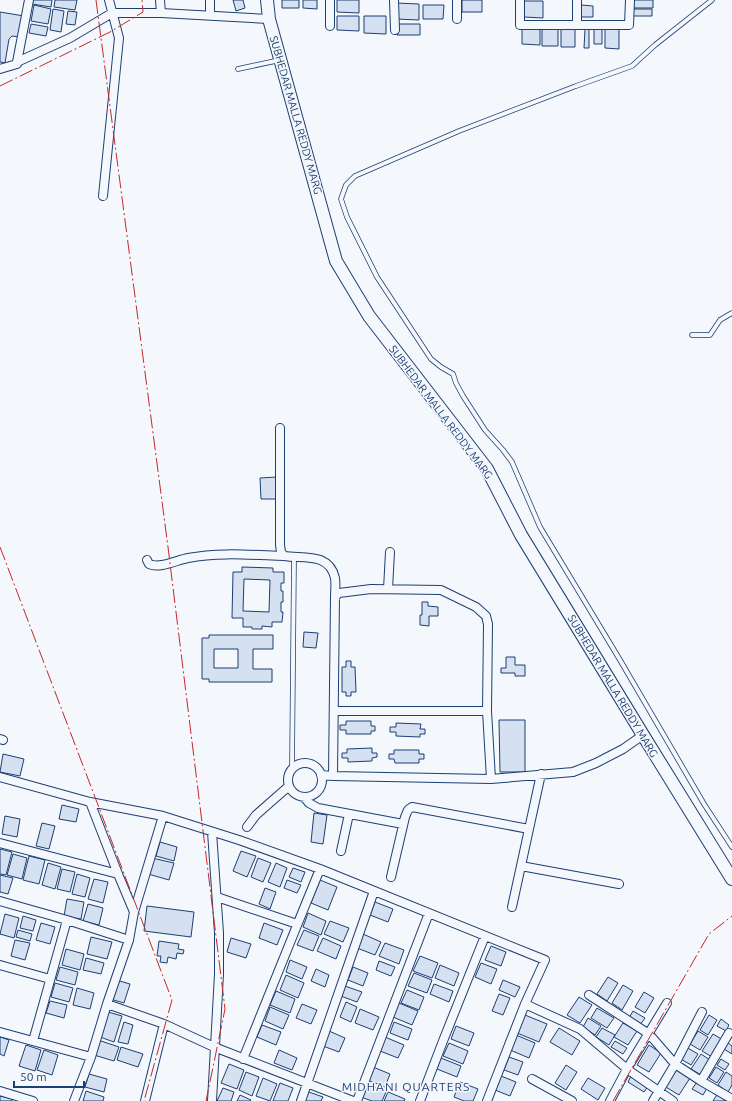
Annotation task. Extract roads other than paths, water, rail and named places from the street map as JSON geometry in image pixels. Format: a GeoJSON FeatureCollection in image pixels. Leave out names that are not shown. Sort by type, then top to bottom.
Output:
{"type":"FeatureCollection","features":[{"type":"Feature","properties":{"kind":"main road","name":"SUBHEDAR MALLA REDDY MARG"},"geometry":{"type":"LineString","coordinates":[[266,0],[269,19],[336,261],[369,316],[487,469],[521,535],[732,879]]}},
{"type":"Feature","properties":{"kind":"street"},"geometry":{"type":"LineString","coordinates":[[17,62],[29,0]]}},
{"type":"Feature","properties":{"kind":"street"},"geometry":{"type":"LineString","coordinates":[[103,196],[118,38],[109,0]]}},
{"type":"Feature","properties":{"kind":"street"},"geometry":{"type":"LineString","coordinates":[[160,0],[161,13]]}},
{"type":"Feature","properties":{"kind":"street"},"geometry":{"type":"LineString","coordinates":[[210,0],[210,15]]}},
{"type":"Feature","properties":{"kind":"street"},"geometry":{"type":"LineString","coordinates":[[330,0],[330,26]]}},
{"type":"Feature","properties":{"kind":"street"},"geometry":{"type":"LineString","coordinates":[[394,0],[395,30]]}},
{"type":"Feature","properties":{"kind":"street"},"geometry":{"type":"LineString","coordinates":[[457,0],[457,20]]}},
{"type":"Feature","properties":{"kind":"street"},"geometry":{"type":"LineString","coordinates":[[520,0],[520,25],[629,25],[630,0]]}},
{"type":"Feature","properties":{"kind":"street"},"geometry":{"type":"LineString","coordinates":[[577,0],[577,25]]}},
{"type":"Feature","properties":{"kind":"street"},"geometry":{"type":"LineString","coordinates":[[0,69],[17,64],[17,62],[70,38],[112,13],[161,13],[269,19]]}},
{"type":"Feature","properties":{"kind":"street"},"geometry":{"type":"LineString","coordinates":[[280,428],[280,545],[281,552],[284,556]]}},
{"type":"Feature","properties":{"kind":"street"},"geometry":{"type":"LineString","coordinates":[[388,589],[390,552]]}},
{"type":"Feature","properties":{"kind":"street"},"geometry":{"type":"LineString","coordinates":[[147,560],[149,564],[160,566],[187,558],[212,554],[308,557],[319,559],[328,565],[332,570],[335,579],[333,776]]}},
{"type":"Feature","properties":{"kind":"street"},"geometry":{"type":"LineString","coordinates":[[334,598],[339,593],[371,588],[441,590],[476,607],[486,616],[488,624],[487,711],[491,779]]}},
{"type":"Feature","properties":{"kind":"street"},"geometry":{"type":"LineString","coordinates":[[334,711],[487,711]]}},
{"type":"Feature","properties":{"kind":"street"},"geometry":{"type":"LineString","coordinates":[[321,775],[491,779],[573,772],[596,763],[623,749],[643,735]]}},
{"type":"Feature","properties":{"kind":"street"},"geometry":{"type":"LineString","coordinates":[[302,764],[308,764],[318,770],[322,780],[318,791],[309,797],[294,794],[289,786],[288,780],[289,774],[292,770],[302,764]]}},
{"type":"Feature","properties":{"kind":"street"},"geometry":{"type":"LineString","coordinates":[[512,907],[541,774]]}},
{"type":"Feature","properties":{"kind":"street"},"geometry":{"type":"LineString","coordinates":[[0,777],[90,802],[162,816],[212,832],[320,869],[545,960],[525,1004],[487,1101]]}},
{"type":"Feature","properties":{"kind":"street"},"geometry":{"type":"LineString","coordinates":[[247,827],[256,815],[289,786]]}},
{"type":"Feature","properties":{"kind":"street"},"geometry":{"type":"LineString","coordinates":[[304,797],[313,806],[404,824]]}},
{"type":"Feature","properties":{"kind":"street"},"geometry":{"type":"LineString","coordinates":[[90,802],[134,912]]}},
{"type":"Feature","properties":{"kind":"street"},"geometry":{"type":"LineString","coordinates":[[391,877],[408,810],[412,807],[529,829]]}},
{"type":"Feature","properties":{"kind":"street"},"geometry":{"type":"LineString","coordinates":[[341,852],[349,814]]}},
{"type":"Feature","properties":{"kind":"street"},"geometry":{"type":"LineString","coordinates":[[74,1101],[91,1057],[129,940],[134,912],[162,816]]}},
{"type":"Feature","properties":{"kind":"street"},"geometry":{"type":"LineString","coordinates":[[212,832],[219,933],[219,974],[212,1101]]}},
{"type":"Feature","properties":{"kind":"street"},"geometry":{"type":"LineString","coordinates":[[0,843],[118,874]]}},
{"type":"Feature","properties":{"kind":"street"},"geometry":{"type":"LineString","coordinates":[[521,866],[619,884]]}},
{"type":"Feature","properties":{"kind":"street"},"geometry":{"type":"LineString","coordinates":[[243,1059],[320,869]]}},
{"type":"Feature","properties":{"kind":"street"},"geometry":{"type":"LineString","coordinates":[[301,1101],[374,891]]}},
{"type":"Feature","properties":{"kind":"street"},"geometry":{"type":"LineString","coordinates":[[217,897],[297,924]]}},
{"type":"Feature","properties":{"kind":"street"},"geometry":{"type":"LineString","coordinates":[[0,901],[129,940]]}},
{"type":"Feature","properties":{"kind":"street"},"geometry":{"type":"LineString","coordinates":[[357,1101],[430,913]]}},
{"type":"Feature","properties":{"kind":"street"},"geometry":{"type":"LineString","coordinates":[[33,1041],[66,920]]}},
{"type":"Feature","properties":{"kind":"street"},"geometry":{"type":"LineString","coordinates":[[420,1101],[485,936]]}},
{"type":"Feature","properties":{"kind":"street"},"geometry":{"type":"LineString","coordinates":[[0,965],[50,979]]}},
{"type":"Feature","properties":{"kind":"street"},"geometry":{"type":"LineString","coordinates":[[589,995],[649,1034],[675,1064],[701,1081],[732,1098]]}},
{"type":"Feature","properties":{"kind":"street"},"geometry":{"type":"LineString","coordinates":[[610,1101],[627,1069],[667,1003]]}},
{"type":"Feature","properties":{"kind":"street"},"geometry":{"type":"LineString","coordinates":[[107,1004],[164,1024],[243,1059],[353,1101]]}},
{"type":"Feature","properties":{"kind":"street"},"geometry":{"type":"LineString","coordinates":[[525,1004],[580,1029],[627,1069],[673,1101]]}},
{"type":"Feature","properties":{"kind":"street"},"geometry":{"type":"LineString","coordinates":[[653,1101],[675,1064],[702,1012]]}},
{"type":"Feature","properties":{"kind":"street"},"geometry":{"type":"LineString","coordinates":[[145,1101],[164,1024]]}},
{"type":"Feature","properties":{"kind":"street"},"geometry":{"type":"LineString","coordinates":[[0,1032],[91,1057]]}},
{"type":"Feature","properties":{"kind":"street"},"geometry":{"type":"LineString","coordinates":[[701,1081],[729,1033]]}},
{"type":"Feature","properties":{"kind":"street"},"geometry":{"type":"LineString","coordinates":[[532,1079],[572,1101]]}},
{"type":"Feature","properties":{"kind":"street"},"geometry":{"type":"LineString","coordinates":[[0,1090],[33,1101]]}},
{"type":"Feature","properties":{"kind":"lane"},"geometry":{"type":"LineString","coordinates":[[712,0],[655,45],[632,66],[459,131],[355,176],[346,185],[341,199],[347,217],[377,277],[431,359],[453,374],[463,396],[485,430],[512,462],[540,527],[704,804],[732,847]]}},
{"type":"Feature","properties":{"kind":"lane"},"geometry":{"type":"LineString","coordinates":[[238,68],[280,60]]}},
{"type":"Feature","properties":{"kind":"lane"},"geometry":{"type":"LineString","coordinates":[[692,335],[710,335],[720,320],[732,313]]}},
{"type":"Feature","properties":{"kind":"lane"},"geometry":{"type":"LineString","coordinates":[[292,770],[294,557]]}},
{"type":"Feature","properties":{"kind":"district","name":"MIDHANI QUARTERS"},"geometry":{"type":"Point","coordinates":[406,1086]}}]}
